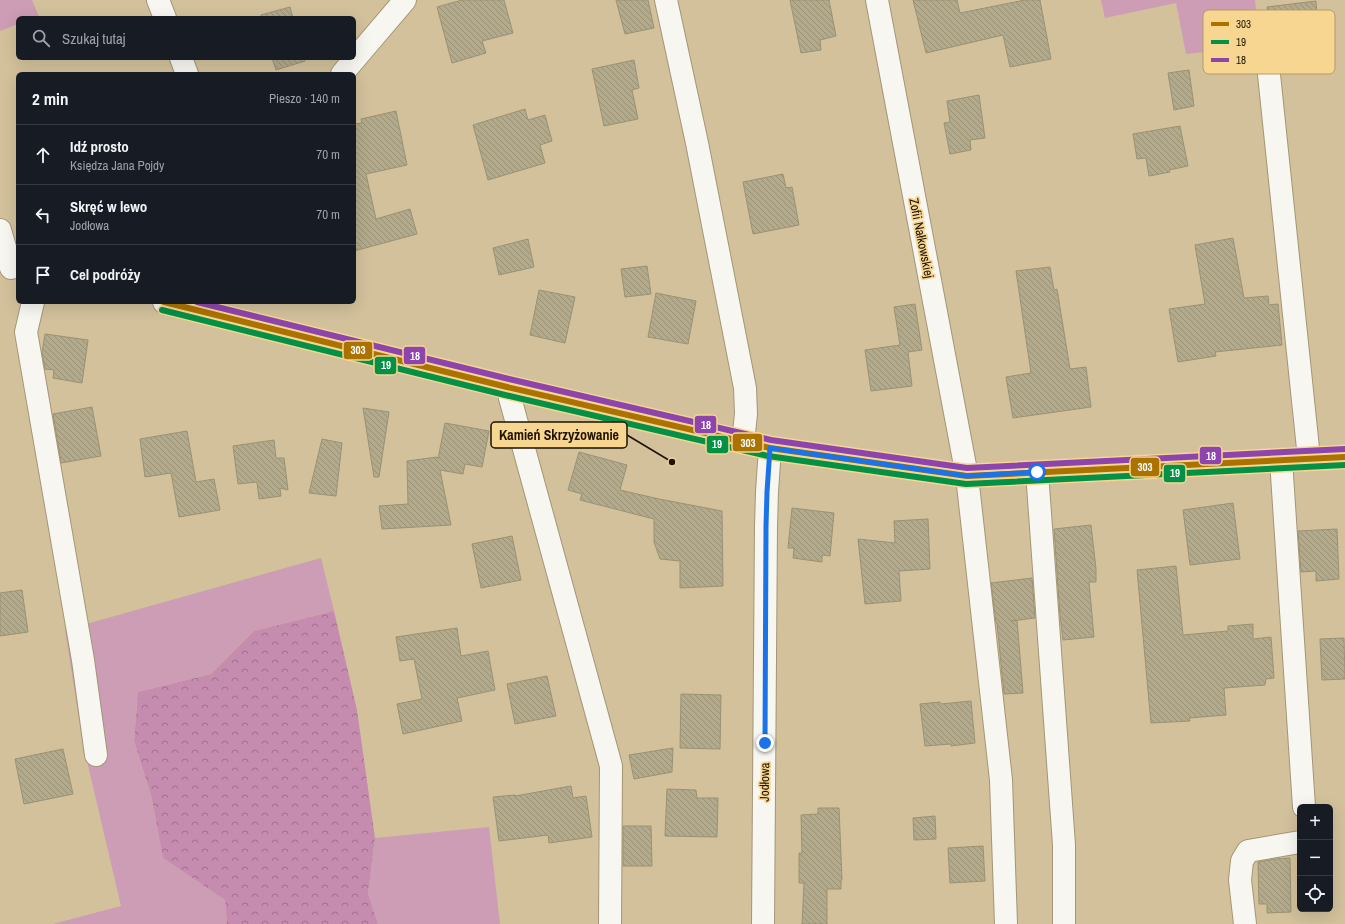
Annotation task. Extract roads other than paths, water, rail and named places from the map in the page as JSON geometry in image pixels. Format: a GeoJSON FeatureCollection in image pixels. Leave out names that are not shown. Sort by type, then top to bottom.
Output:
{"type":"FeatureCollection","features":[{"type":"Feature","properties":{"kind":"street"},"geometry":{"type":"LineString","coordinates":[[158,0],[164,16]]}},
{"type":"Feature","properties":{"kind":"street"},"geometry":{"type":"LineString","coordinates":[[356,58],[405,0]]}},
{"type":"Feature","properties":{"kind":"street"},"geometry":{"type":"LineString","coordinates":[[666,0],[697,143],[745,388],[746,414],[742,442]]}},
{"type":"Feature","properties":{"kind":"street","name":"Zofii Nałkowskiej"},"geometry":{"type":"LineString","coordinates":[[877,0],[967,476],[1001,780],[1006,924]]}},
{"type":"Feature","properties":{"kind":"street"},"geometry":{"type":"LineString","coordinates":[[182,60],[186,72]]}},
{"type":"Feature","properties":{"kind":"street"},"geometry":{"type":"LineString","coordinates":[[344,72],[354,60]]}},
{"type":"Feature","properties":{"kind":"street"},"geometry":{"type":"LineString","coordinates":[[1269,74],[1309,458]]}},
{"type":"Feature","properties":{"kind":"street"},"geometry":{"type":"LineString","coordinates":[[0,230],[10,268]]}},
{"type":"Feature","properties":{"kind":"street"},"geometry":{"type":"LineString","coordinates":[[33,304],[26,332],[83,660],[96,755]]}},
{"type":"Feature","properties":{"kind":"street"},"geometry":{"type":"LineString","coordinates":[[179,304],[506,387],[742,442],[770,448],[967,476],[1345,457]]}},
{"type":"Feature","properties":{"kind":"street"},"geometry":{"type":"LineString","coordinates":[[506,387],[611,766],[610,924]]}},
{"type":"Feature","properties":{"kind":"street","name":"Jodłowa"},"geometry":{"type":"LineString","coordinates":[[763,924],[766,519],[770,448]]}},
{"type":"Feature","properties":{"kind":"street"},"geometry":{"type":"LineString","coordinates":[[1281,460],[1304,804]]}},
{"type":"Feature","properties":{"kind":"street"},"geometry":{"type":"LineString","coordinates":[[1037,472],[1064,845],[1064,924]]}},
{"type":"Feature","properties":{"kind":"street"},"geometry":{"type":"LineString","coordinates":[[1245,924],[1240,880],[1242,861],[1248,851],[1297,843]]}},
{"type":"Feature","properties":{"kind":"place","name":"Kamień Skrzyżowanie"},"geometry":{"type":"Point","coordinates":[672,462]}}]}
